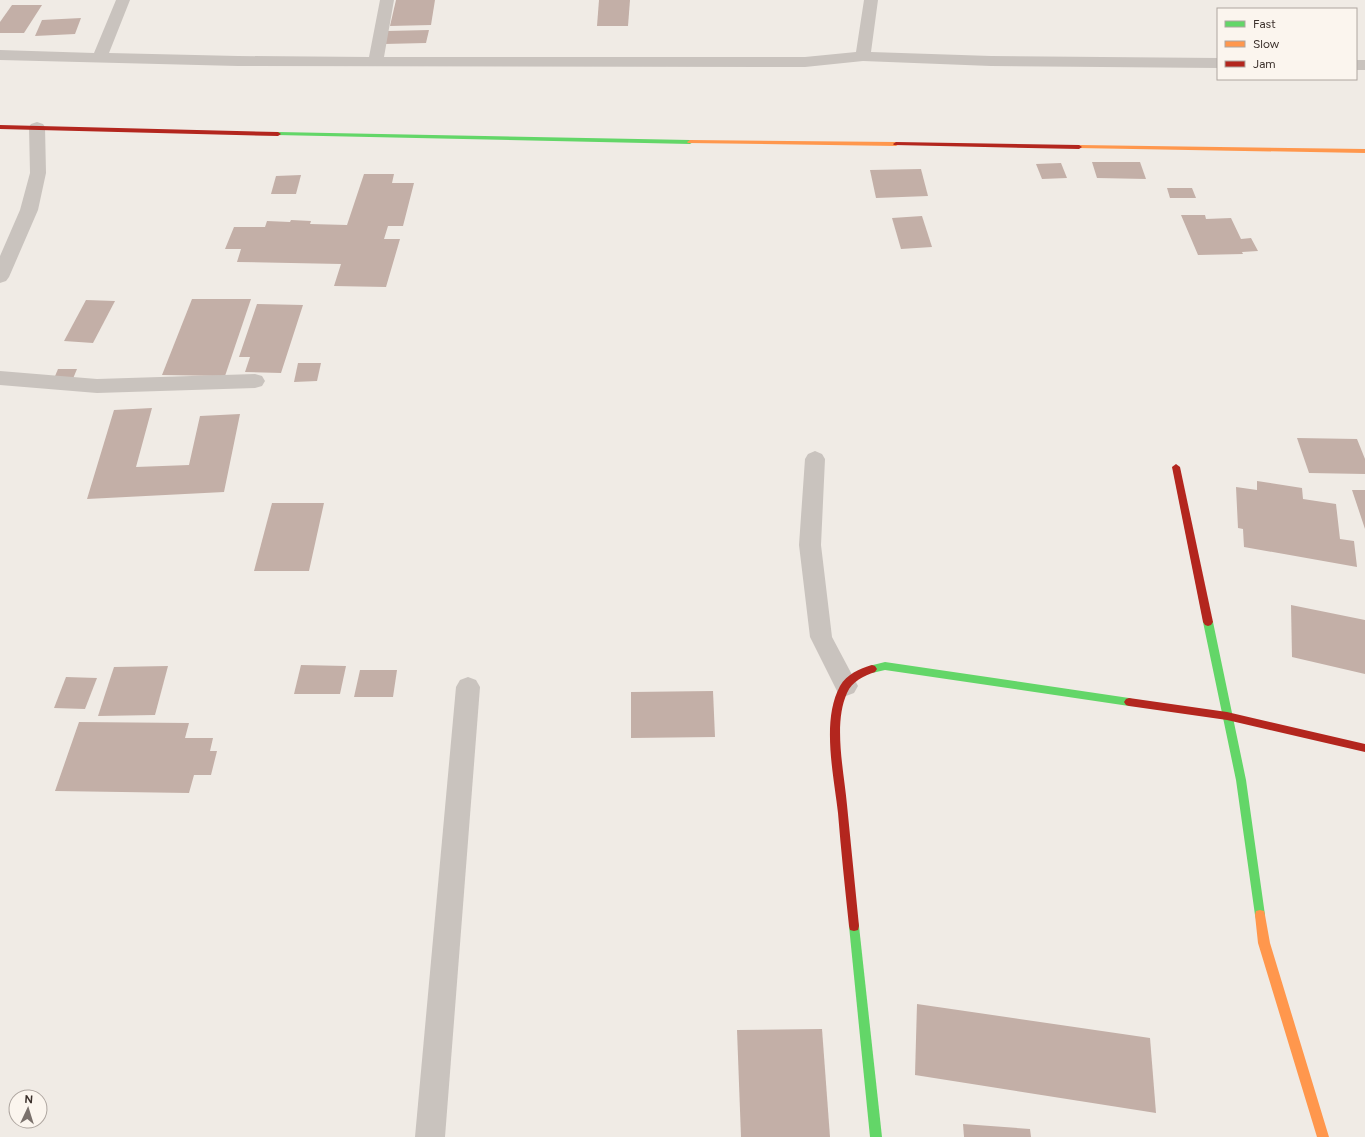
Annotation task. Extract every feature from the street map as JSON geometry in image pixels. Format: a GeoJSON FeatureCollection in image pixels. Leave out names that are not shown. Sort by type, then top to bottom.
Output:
{"type":"FeatureCollection","features":[{"type":"Feature","properties":{"kind":"street"},"geometry":{"type":"LineString","coordinates":[[99,58],[123,0]]}},
{"type":"Feature","properties":{"kind":"street"},"geometry":{"type":"LineString","coordinates":[[376,61],[387,0]]}},
{"type":"Feature","properties":{"kind":"street"},"geometry":{"type":"LineString","coordinates":[[863,56],[871,0]]}},
{"type":"Feature","properties":{"kind":"street"},"geometry":{"type":"LineString","coordinates":[[0,55],[238,61],[805,62],[863,56],[992,61],[1217,63]]}},
{"type":"Feature","properties":{"kind":"street"},"geometry":{"type":"LineString","coordinates":[[0,127],[430,138],[1365,152]]}},
{"type":"Feature","properties":{"kind":"street"},"geometry":{"type":"LineString","coordinates":[[0,277],[29,210],[38,172],[36,127]]}},
{"type":"Feature","properties":{"kind":"street"},"geometry":{"type":"LineString","coordinates":[[0,378],[97,386],[256,381]]}},
{"type":"Feature","properties":{"kind":"street"},"geometry":{"type":"LineString","coordinates":[[815,459],[810,545],[821,637],[846,686]]}},
{"type":"Feature","properties":{"kind":"street"},"geometry":{"type":"LineString","coordinates":[[1176,467],[1241,780],[1264,943],[1323,1137]]}},
{"type":"Feature","properties":{"kind":"street"},"geometry":{"type":"LineString","coordinates":[[876,1137],[837,759],[837,704],[841,691],[853,677],[867,670],[885,666],[1227,716],[1365,748]]}},
{"type":"Feature","properties":{"kind":"street"},"geometry":{"type":"LineString","coordinates":[[430,1137],[468,687]]}},
{"type":"Feature","properties":{"kind":"building"},"geometry":{"type":"Polygon","coordinates":[[[396,0],[435,0],[431,25],[390,26],[396,0]]]}},
{"type":"Feature","properties":{"kind":"building"},"geometry":{"type":"Polygon","coordinates":[[[599,0],[630,0],[628,26],[597,26],[599,0]]]}},
{"type":"Feature","properties":{"kind":"building"},"geometry":{"type":"Polygon","coordinates":[[[12,5],[42,5],[24,33],[0,33],[0,22],[12,5]]]}},
{"type":"Feature","properties":{"kind":"building"},"geometry":{"type":"Polygon","coordinates":[[[81,18],[75,34],[35,36],[42,20],[81,18]]]}},
{"type":"Feature","properties":{"kind":"building"},"geometry":{"type":"Polygon","coordinates":[[[429,30],[426,43],[384,44],[387,31],[429,30]]]}},
{"type":"Feature","properties":{"kind":"building"},"geometry":{"type":"Polygon","coordinates":[[[1092,162],[1140,162],[1146,179],[1097,178],[1092,162]]]}},
{"type":"Feature","properties":{"kind":"building"},"geometry":{"type":"Polygon","coordinates":[[[1061,163],[1067,178],[1042,179],[1036,164],[1061,163]]]}},
{"type":"Feature","properties":{"kind":"building"},"geometry":{"type":"Polygon","coordinates":[[[921,169],[928,196],[876,198],[870,170],[921,169]]]}},
{"type":"Feature","properties":{"kind":"building"},"geometry":{"type":"Polygon","coordinates":[[[364,174],[394,174],[392,183],[414,183],[403,226],[388,226],[384,239],[400,239],[386,287],[334,286],[341,264],[237,262],[241,249],[225,249],[234,227],[265,227],[267,221],[290,222],[291,220],[311,221],[310,224],[347,225],[364,174]]]}},
{"type":"Feature","properties":{"kind":"building"},"geometry":{"type":"Polygon","coordinates":[[[301,175],[296,194],[271,194],[276,176],[301,175]]]}},
{"type":"Feature","properties":{"kind":"building"},"geometry":{"type":"Polygon","coordinates":[[[1167,188],[1192,188],[1196,198],[1170,198],[1167,188]]]}},
{"type":"Feature","properties":{"kind":"building"},"geometry":{"type":"Polygon","coordinates":[[[1181,215],[1205,215],[1206,219],[1231,218],[1241,239],[1251,238],[1258,251],[1242,252],[1243,254],[1198,255],[1181,215]]]}},
{"type":"Feature","properties":{"kind":"building"},"geometry":{"type":"Polygon","coordinates":[[[922,216],[932,247],[901,249],[892,218],[922,216]]]}},
{"type":"Feature","properties":{"kind":"building"},"geometry":{"type":"Polygon","coordinates":[[[192,299],[251,299],[225,376],[162,375],[192,299]]]}},
{"type":"Feature","properties":{"kind":"building"},"geometry":{"type":"Polygon","coordinates":[[[86,300],[115,301],[93,343],[64,341],[86,300]]]}},
{"type":"Feature","properties":{"kind":"building"},"geometry":{"type":"Polygon","coordinates":[[[257,304],[303,305],[281,373],[245,372],[250,357],[239,357],[257,304]]]}},
{"type":"Feature","properties":{"kind":"building"},"geometry":{"type":"Polygon","coordinates":[[[298,363],[321,363],[317,381],[294,382],[298,363]]]}},
{"type":"Feature","properties":{"kind":"building"},"geometry":{"type":"Polygon","coordinates":[[[58,369],[77,369],[72,381],[53,381],[58,369]]]}},
{"type":"Feature","properties":{"kind":"building"},"geometry":{"type":"Polygon","coordinates":[[[152,408],[136,467],[189,465],[200,416],[240,414],[224,492],[87,499],[114,410],[152,408]]]}},
{"type":"Feature","properties":{"kind":"building"},"geometry":{"type":"Polygon","coordinates":[[[1297,438],[1357,439],[1365,459],[1365,474],[1309,473],[1297,438]]]}},
{"type":"Feature","properties":{"kind":"building"},"geometry":{"type":"Polygon","coordinates":[[[1257,481],[1302,488],[1303,499],[1336,504],[1340,539],[1354,541],[1357,567],[1244,547],[1243,529],[1238,528],[1236,487],[1257,490],[1257,481]]]}},
{"type":"Feature","properties":{"kind":"building"},"geometry":{"type":"Polygon","coordinates":[[[1352,490],[1365,490],[1365,529],[1352,490]]]}},
{"type":"Feature","properties":{"kind":"building"},"geometry":{"type":"Polygon","coordinates":[[[272,503],[324,503],[309,571],[254,571],[272,503]]]}},
{"type":"Feature","properties":{"kind":"building"},"geometry":{"type":"Polygon","coordinates":[[[1291,605],[1365,620],[1365,674],[1292,657],[1291,605]]]}},
{"type":"Feature","properties":{"kind":"building"},"geometry":{"type":"Polygon","coordinates":[[[301,665],[346,666],[340,694],[294,694],[301,665]]]}},
{"type":"Feature","properties":{"kind":"building"},"geometry":{"type":"Polygon","coordinates":[[[168,666],[155,715],[98,716],[114,667],[168,666]]]}},
{"type":"Feature","properties":{"kind":"building"},"geometry":{"type":"Polygon","coordinates":[[[360,670],[397,670],[393,697],[354,697],[360,670]]]}},
{"type":"Feature","properties":{"kind":"building"},"geometry":{"type":"Polygon","coordinates":[[[66,677],[97,678],[85,709],[54,708],[66,677]]]}},
{"type":"Feature","properties":{"kind":"building"},"geometry":{"type":"Polygon","coordinates":[[[713,691],[715,737],[631,738],[631,692],[713,691]]]}},
{"type":"Feature","properties":{"kind":"building"},"geometry":{"type":"Polygon","coordinates":[[[79,722],[189,723],[185,738],[213,738],[210,751],[217,751],[211,775],[194,775],[189,793],[55,791],[79,722]]]}},
{"type":"Feature","properties":{"kind":"building"},"geometry":{"type":"Polygon","coordinates":[[[917,1004],[1150,1038],[1156,1113],[915,1075],[917,1004]]]}},
{"type":"Feature","properties":{"kind":"building"},"geometry":{"type":"Polygon","coordinates":[[[822,1029],[830,1137],[741,1137],[737,1030],[822,1029]]]}},
{"type":"Feature","properties":{"kind":"building"},"geometry":{"type":"Polygon","coordinates":[[[963,1124],[1030,1129],[1031,1137],[964,1137],[963,1124]]]}},
{"type":"Feature","properties":{"kind":"traffic: fast"},"geometry":{"type":"LineString","coordinates":[[278,134],[690,142]]}},
{"type":"Feature","properties":{"kind":"traffic: fast"},"geometry":{"type":"LineString","coordinates":[[1208,622],[1241,780],[1260,915]]}},
{"type":"Feature","properties":{"kind":"traffic: fast"},"geometry":{"type":"LineString","coordinates":[[872,669],[885,666],[1129,702]]}},
{"type":"Feature","properties":{"kind":"traffic: fast"},"geometry":{"type":"LineString","coordinates":[[854,926],[876,1137]]}},
{"type":"Feature","properties":{"kind":"traffic: slow"},"geometry":{"type":"LineString","coordinates":[[690,142],[896,144]]}},
{"type":"Feature","properties":{"kind":"traffic: slow"},"geometry":{"type":"LineString","coordinates":[[1079,147],[1365,151]]}},
{"type":"Feature","properties":{"kind":"traffic: slow"},"geometry":{"type":"LineString","coordinates":[[1260,915],[1264,943],[1323,1137]]}},
{"type":"Feature","properties":{"kind":"traffic: jam"},"geometry":{"type":"LineString","coordinates":[[0,127],[278,134]]}},
{"type":"Feature","properties":{"kind":"traffic: jam"},"geometry":{"type":"LineString","coordinates":[[896,144],[1079,147]]}},
{"type":"Feature","properties":{"kind":"traffic: jam"},"geometry":{"type":"LineString","coordinates":[[1176,467],[1208,622]]}},
{"type":"Feature","properties":{"kind":"traffic: jam"},"geometry":{"type":"LineString","coordinates":[[854,926],[837,764],[836,720],[841,695],[846,685],[857,675],[872,669]]}},
{"type":"Feature","properties":{"kind":"traffic: jam"},"geometry":{"type":"LineString","coordinates":[[1129,702],[1227,716],[1365,748]]}}]}
